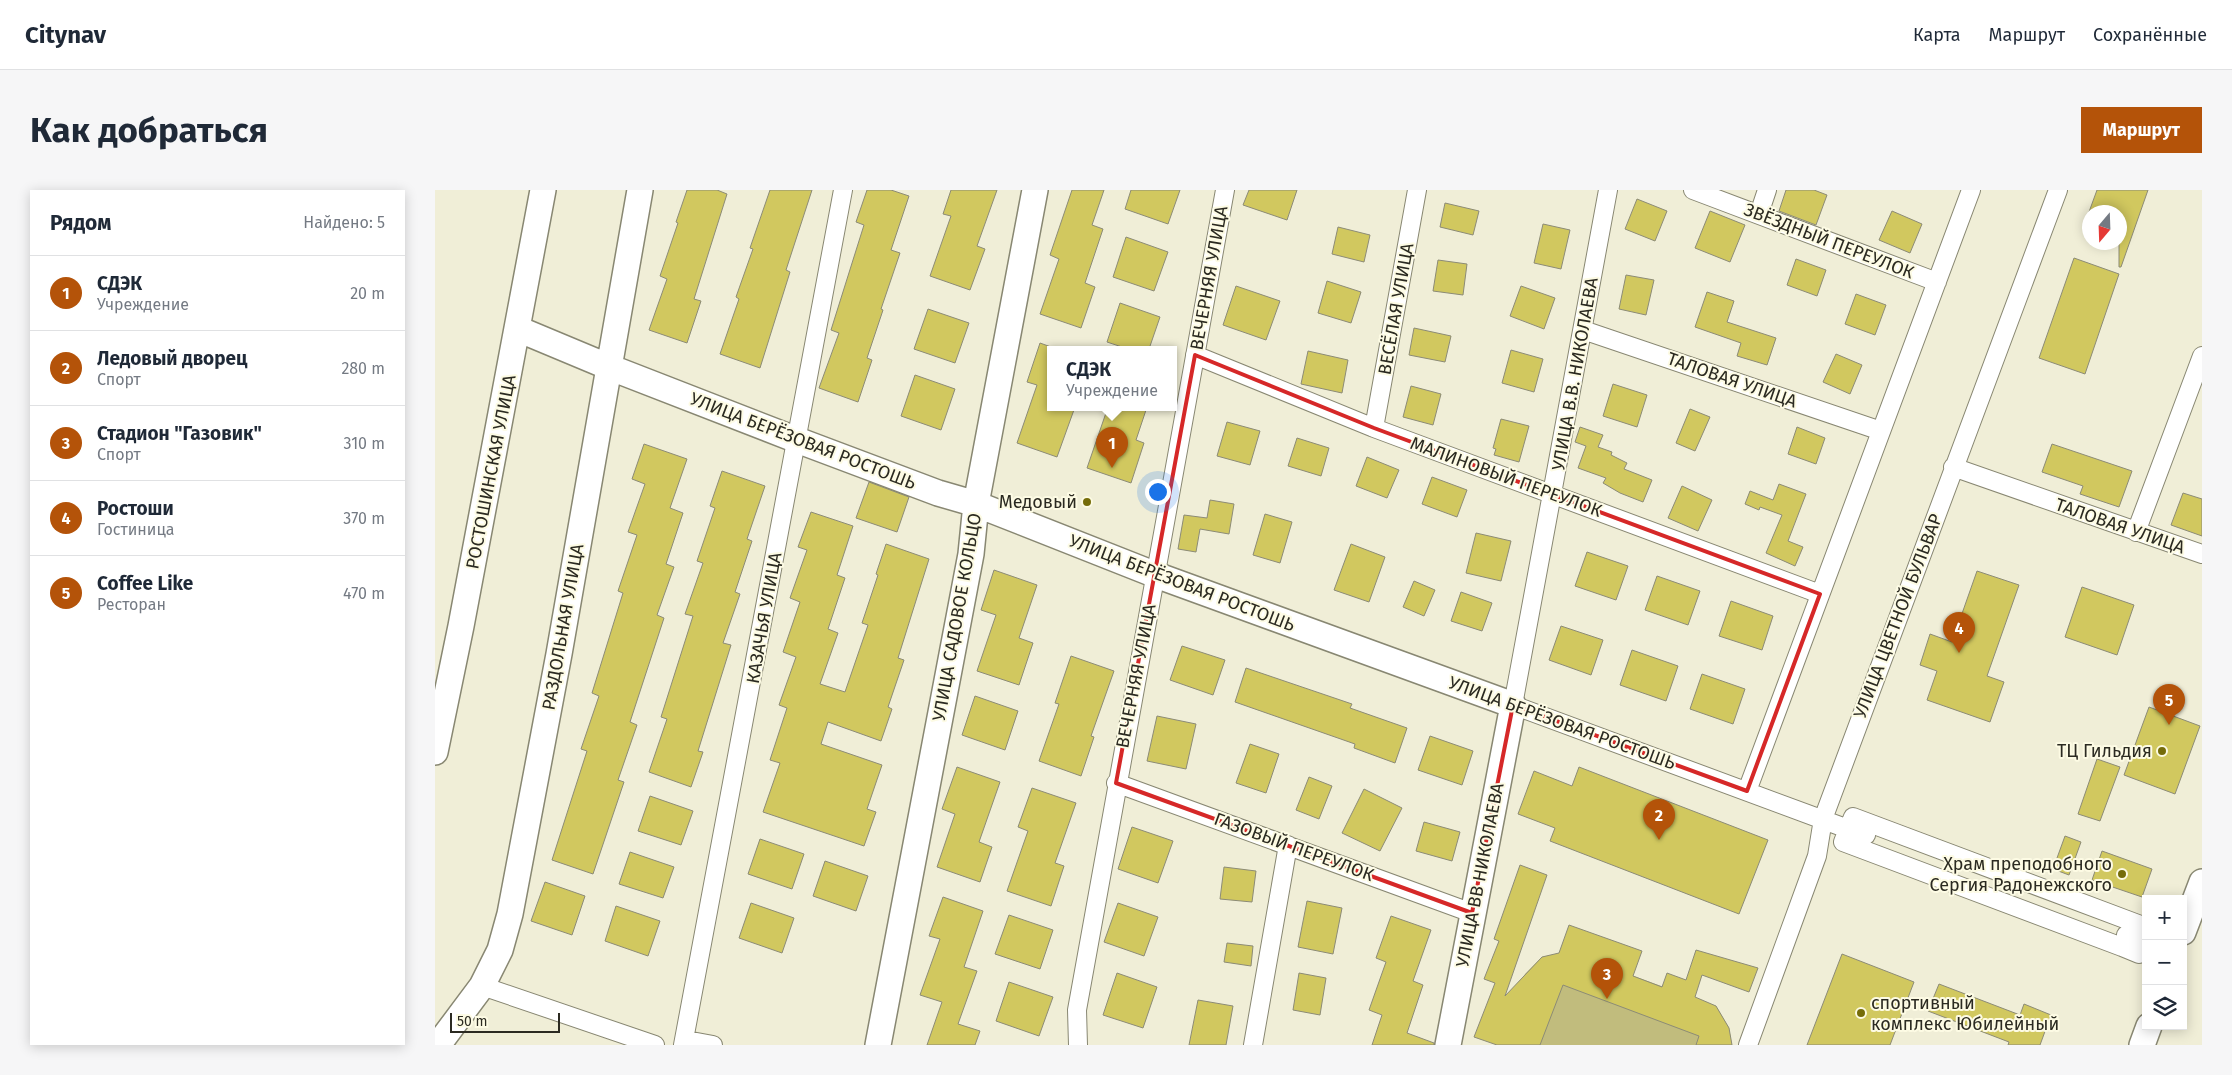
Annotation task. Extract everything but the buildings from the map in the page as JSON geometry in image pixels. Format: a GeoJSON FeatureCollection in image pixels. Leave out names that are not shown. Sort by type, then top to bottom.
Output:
{"type":"FeatureCollection","features":[{"type":"Feature","properties":{"kind":"street","name":"РОСТОШИНСКАЯ УЛИЦА"},"geometry":{"type":"LineString","coordinates":[[435,752],[518,329],[543,190]]}},
{"type":"Feature","properties":{"kind":"street","name":"РАЗДОЛЬНАЯ УЛИЦА"},"geometry":{"type":"LineString","coordinates":[[438,1045],[482,986],[500,950],[510,914],[559,654],[640,190]]}},
{"type":"Feature","properties":{"kind":"street","name":"КАЗАЧЬЯ УЛИЦА"},"geometry":{"type":"LineString","coordinates":[[685,1043],[843,190]]}},
{"type":"Feature","properties":{"kind":"street","name":"УЛИЦА САДОВОЕ КОЛЬЦО"},"geometry":{"type":"LineString","coordinates":[[878,1045],[971,554],[976,504],[1035,190]]}},
{"type":"Feature","properties":{"kind":"street","name":"ВЕЧЕРНЯЯ УЛИЦА"},"geometry":{"type":"LineString","coordinates":[[1078,1045],[1077,1010],[1116,783],[1156,575],[1225,190]]}},
{"type":"Feature","properties":{"kind":"street","name":"ВЕСЁЛАЯ УЛИЦА"},"geometry":{"type":"LineString","coordinates":[[1374,428],[1417,190]]}},
{"type":"Feature","properties":{"kind":"street","name":"УЛИЦА В.В. НИКОЛАЕВА"},"geometry":{"type":"LineString","coordinates":[[1513,705],[1608,190]]}},
{"type":"Feature","properties":{"kind":"street","name":"ЗВЁЗДНЫЙ ПЕРЕУЛОК"},"geometry":{"type":"LineString","coordinates":[[1693,190],[1937,282]]}},
{"type":"Feature","properties":{"kind":"street"},"geometry":{"type":"LineString","coordinates":[[1759,214],[1767,190]]}},
{"type":"Feature","properties":{"kind":"street"},"geometry":{"type":"LineString","coordinates":[[1747,791],[1971,190]]}},
{"type":"Feature","properties":{"kind":"street","name":"УЛИЦА ЦВЕТНОЙ БУЛЬВАР"},"geometry":{"type":"LineString","coordinates":[[1748,1045],[1817,856],[1823,819],[2057,190]]}},
{"type":"Feature","properties":{"kind":"street","name":"УЛИЦА БЕРЁЗОВАЯ РОСТОШЬ"},"geometry":{"type":"LineString","coordinates":[[518,329],[609,367],[797,440],[938,493],[976,504],[1156,575],[1848,829]]}},
{"type":"Feature","properties":{"kind":"street","name":"ТАЛОВАЯ УЛИЦА"},"geometry":{"type":"LineString","coordinates":[[1583,330],[1881,431]]}},
{"type":"Feature","properties":{"kind":"street","name":"МАЛИНОВЫЙ ПЕРЕУЛОК"},"geometry":{"type":"LineString","coordinates":[[1195,355],[1374,428],[1820,594]]}},
{"type":"Feature","properties":{"kind":"street"},"geometry":{"type":"LineString","coordinates":[[2136,532],[2202,356]]}},
{"type":"Feature","properties":{"kind":"street","name":"ТАЛОВАЯ УЛИЦА"},"geometry":{"type":"LineString","coordinates":[[1953,467],[2202,554]]}},
{"type":"Feature","properties":{"kind":"street","name":"УЛИЦА ВВ НИКОЛАЕВА"},"geometry":{"type":"LineString","coordinates":[[1448,1045],[1513,705]]}},
{"type":"Feature","properties":{"kind":"street","name":"ГАЗОВЫЙ ПЕРЕУЛОК"},"geometry":{"type":"LineString","coordinates":[[1116,783],[1472,913]]}},
{"type":"Feature","properties":{"kind":"street"},"geometry":{"type":"LineString","coordinates":[[2137,936],[2069,927],[1915,869],[1866,836],[1853,817],[1843,842],[1866,836],[1925,844],[2079,902],[2137,936]]}},
{"type":"Feature","properties":{"kind":"street"},"geometry":{"type":"LineString","coordinates":[[1915,869],[1925,844]]}},
{"type":"Feature","properties":{"kind":"street"},"geometry":{"type":"LineString","coordinates":[[1253,1045],[1288,845]]}},
{"type":"Feature","properties":{"kind":"street"},"geometry":{"type":"LineString","coordinates":[[1944,880],[1953,855]]}},
{"type":"Feature","properties":{"kind":"street"},"geometry":{"type":"LineString","coordinates":[[1975,892],[1985,867]]}},
{"type":"Feature","properties":{"kind":"street"},"geometry":{"type":"LineString","coordinates":[[2011,905],[2021,880]]}},
{"type":"Feature","properties":{"kind":"street"},"geometry":{"type":"LineString","coordinates":[[2187,921],[2202,882]]}},
{"type":"Feature","properties":{"kind":"street"},"geometry":{"type":"LineString","coordinates":[[2041,916],[2051,891]]}},
{"type":"Feature","properties":{"kind":"street"},"geometry":{"type":"LineString","coordinates":[[2069,927],[2079,902]]}},
{"type":"Feature","properties":{"kind":"street"},"geometry":{"type":"LineString","coordinates":[[482,986],[655,1045]]}},
{"type":"Feature","properties":{"kind":"street"},"geometry":{"type":"LineString","coordinates":[[2142,1045],[2148,1030]]}},
{"type":"Feature","properties":{"kind":"street"},"geometry":{"type":"LineString","coordinates":[[685,1043],[713,1045]]}},
{"type":"Feature","properties":{"kind":"highlighted area"},"geometry":{"type":"Polygon","coordinates":[[[1195,355],[1374,428],[1820,594],[1747,791],[1513,705],[1472,913],[1116,783],[1195,355]]]}},
{"type":"Feature","properties":{"kind":"shaded area"},"geometry":{"type":"Polygon","coordinates":[[[1568,952],[1716,1006],[1729,1028],[1732,1045],[1498,1045],[1525,974],[1542,957],[1568,952]]]}},
{"type":"Feature","properties":{"kind":"place","name":"СДЭК"},"geometry":{"type":"Point","coordinates":[1112,468]}},
{"type":"Feature","properties":{"kind":"place","name":"Медовый"},"geometry":{"type":"Point","coordinates":[1087,502]}},
{"type":"Feature","properties":{"kind":"place","name":"Ростоши"},"geometry":{"type":"Point","coordinates":[1959,653]}},
{"type":"Feature","properties":{"kind":"place","name":"Coffee Like"},"geometry":{"type":"Point","coordinates":[2169,725]}},
{"type":"Feature","properties":{"kind":"place","name":"ТЦ Гильдия"},"geometry":{"type":"Point","coordinates":[2162,751]}},
{"type":"Feature","properties":{"kind":"place","name":"Ледовый дворец"},"geometry":{"type":"Point","coordinates":[1659,840]}},
{"type":"Feature","properties":{"kind":"place","name":"Храм преподобного Сергия Радонежского"},"geometry":{"type":"Point","coordinates":[2122,874]}},
{"type":"Feature","properties":{"kind":"place","name":"Стадион \"Газовик\""},"geometry":{"type":"Point","coordinates":[1607,999]}},
{"type":"Feature","properties":{"kind":"place","name":"спортивный комплекс Юбилейный"},"geometry":{"type":"Point","coordinates":[1861,1013]}}]}
